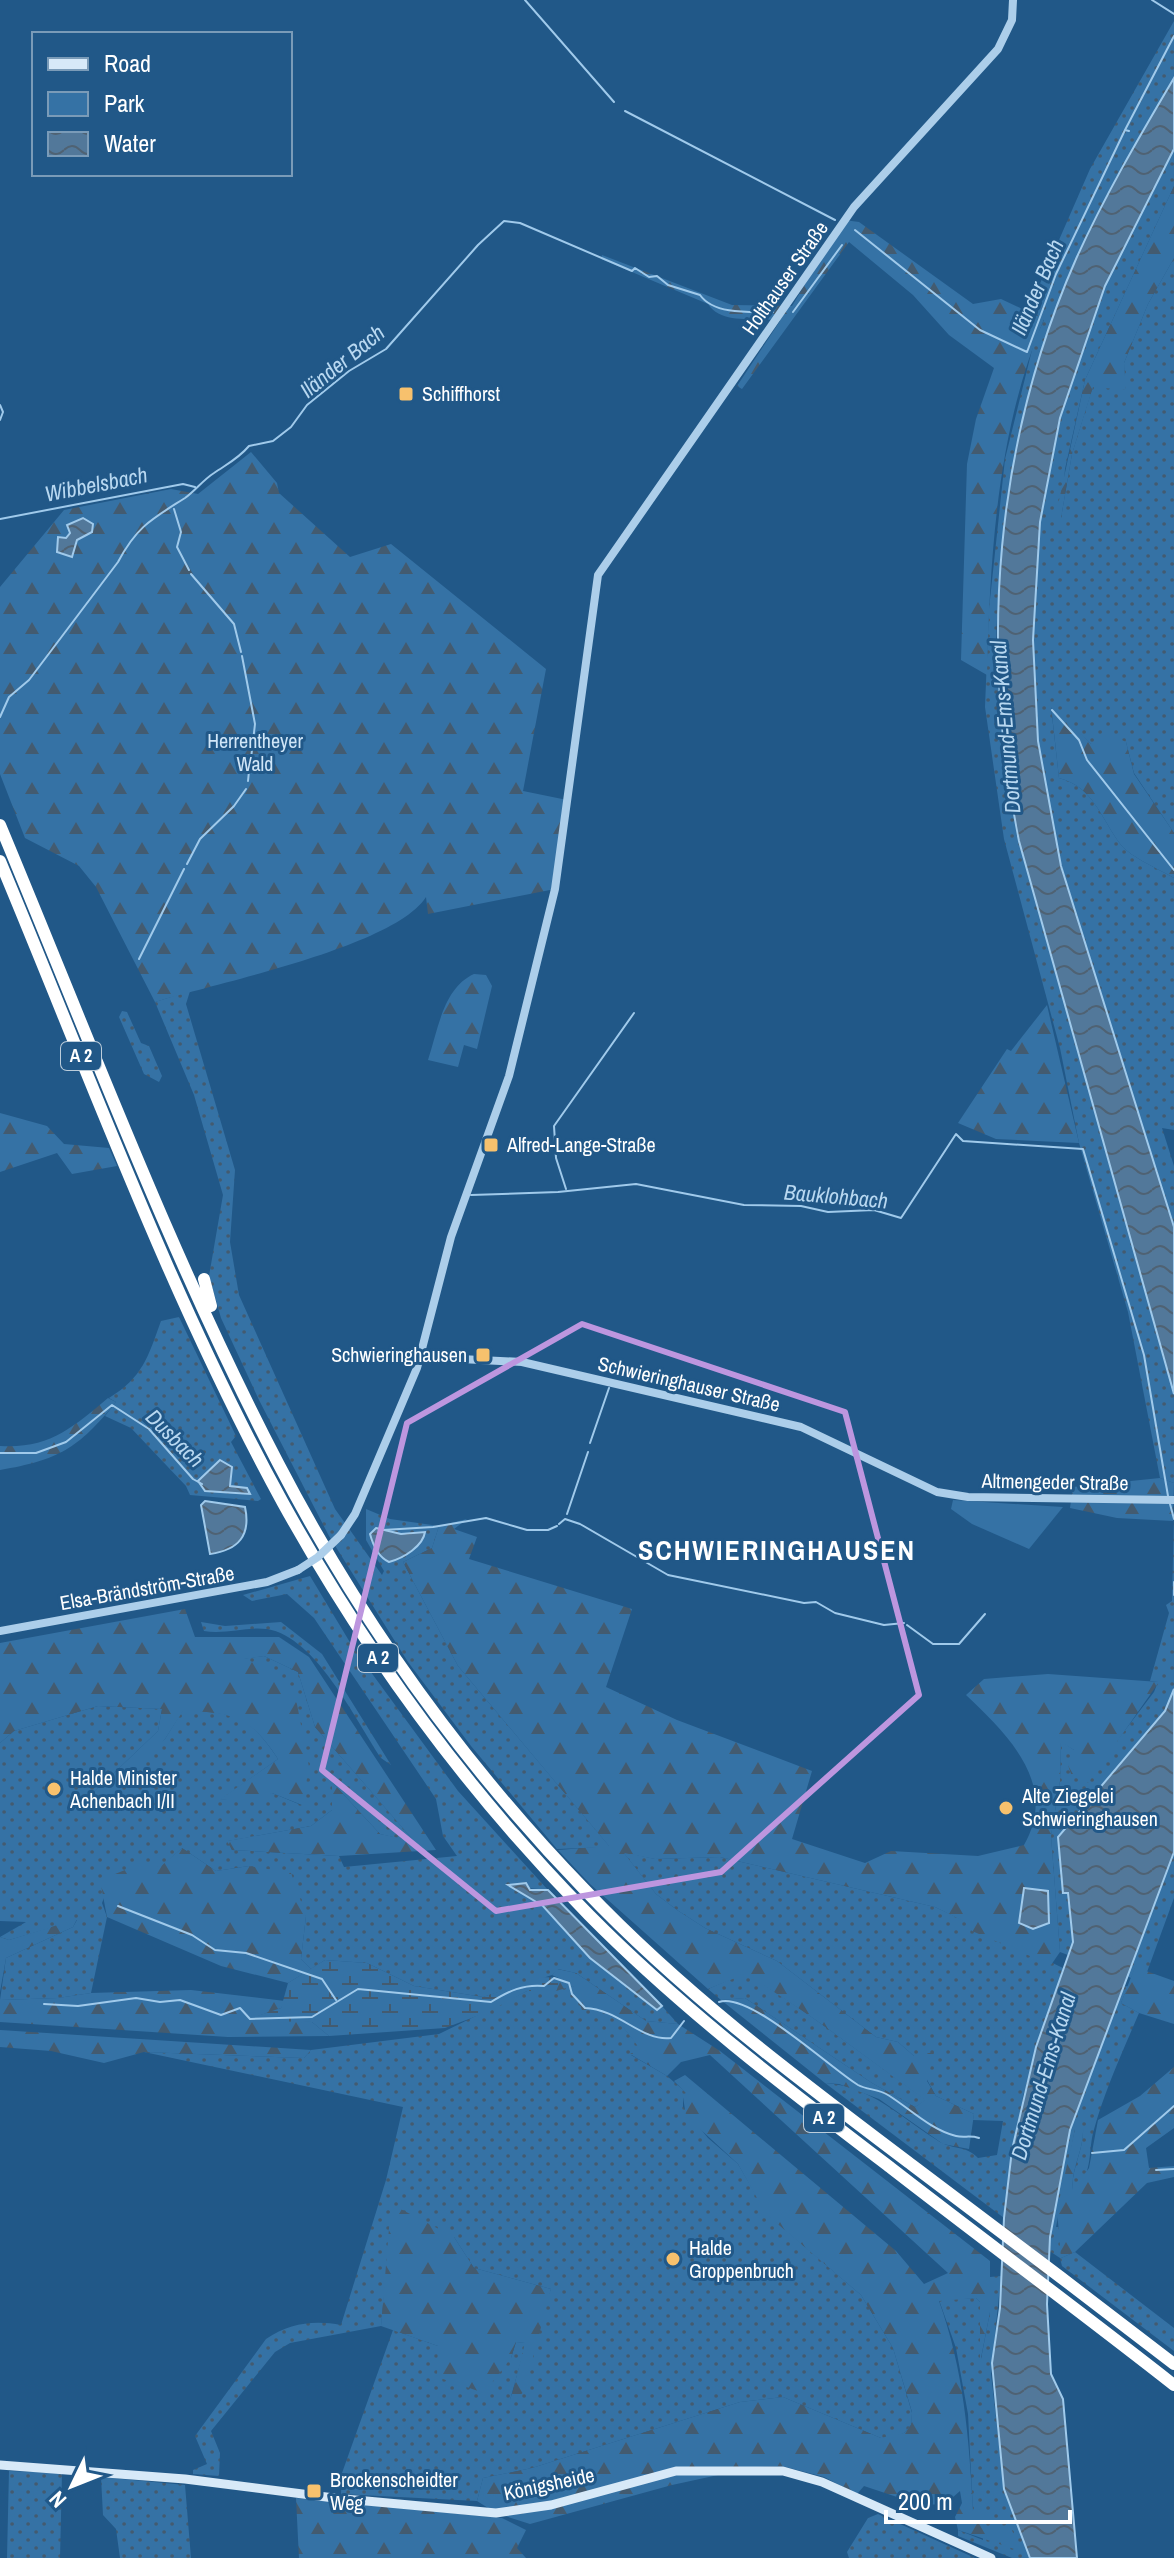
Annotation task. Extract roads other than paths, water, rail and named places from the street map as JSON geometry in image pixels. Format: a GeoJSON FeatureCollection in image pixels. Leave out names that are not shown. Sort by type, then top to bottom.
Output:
{"type":"FeatureCollection","features":[{"type":"Feature","properties":{"kind":"highway"},"geometry":{"type":"LineString","coordinates":[[0,817],[14,831]]}},
{"type":"Feature","properties":{"kind":"highway","name":"A 2"},"geometry":{"type":"LineString","coordinates":[[0,825],[216,1336],[278,1463],[378,1633],[463,1751],[539,1841],[619,1925],[727,2023],[1174,2364]]}},
{"type":"Feature","properties":{"kind":"highway","name":"A 2"},"geometry":{"type":"LineString","coordinates":[[0,861],[163,1250],[226,1388],[307,1545],[402,1692],[513,1832],[630,1956],[734,2047],[1174,2385]]}},
{"type":"Feature","properties":{"kind":"highway"},"geometry":{"type":"LineString","coordinates":[[204,1279],[214,1313],[216,1336]]}},
{"type":"Feature","properties":{"kind":"main road","name":"Königsheide"},"geometry":{"type":"LineString","coordinates":[[0,2465],[185,2479],[334,2498],[496,2513],[551,2505],[676,2471],[783,2471],[822,2482],[991,2558]]}},
{"type":"Feature","properties":{"kind":"street","name":"Holthauser Straße"},"geometry":{"type":"LineString","coordinates":[[421,1357],[451,1237],[509,1076],[555,889],[598,575],[847,216],[998,49],[1012,20],[1013,0]]}},
{"type":"Feature","properties":{"kind":"street","name":"Schwieringhauser Straße"},"geometry":{"type":"LineString","coordinates":[[421,1357],[522,1362],[801,1427],[937,1492]]}},
{"type":"Feature","properties":{"kind":"street","name":"Elsa-Brändström-Straße"},"geometry":{"type":"LineString","coordinates":[[0,1631],[267,1582],[298,1570],[318,1557],[341,1535],[363,1496],[421,1357]]}},
{"type":"Feature","properties":{"kind":"street","name":"Altmengeder Straße"},"geometry":{"type":"LineString","coordinates":[[937,1492],[968,1497],[1174,1500]]}},
{"type":"Feature","properties":{"kind":"water","name":"Dortmund-Ems-Kanal"},"geometry":{"type":"Polygon","coordinates":[[[1174,78],[1174,149],[1105,286],[1060,418],[1040,522],[1033,640],[1038,741],[1061,866],[1174,1227],[1174,1394],[1019,841],[1007,768],[1000,694],[998,620],[1002,546],[1012,473],[1027,400],[1049,329],[1098,213],[1174,78]]]}},
{"type":"Feature","properties":{"kind":"water"},"geometry":{"type":"Polygon","coordinates":[[[83,518],[93,524],[92,532],[77,540],[72,557],[57,552],[58,537],[66,538],[70,533],[67,525],[83,518]]]}},
{"type":"Feature","properties":{"kind":"water"},"geometry":{"type":"Polygon","coordinates":[[[220,1460],[232,1467],[230,1486],[247,1488],[250,1494],[205,1491],[198,1481],[220,1460]]]}},
{"type":"Feature","properties":{"kind":"water"},"geometry":{"type":"Polygon","coordinates":[[[205,1501],[245,1507],[244,1533],[241,1540],[229,1549],[210,1554],[201,1505],[205,1501]]]}},
{"type":"Feature","properties":{"kind":"water"},"geometry":{"type":"Polygon","coordinates":[[[376,1528],[401,1534],[425,1532],[412,1551],[389,1562],[379,1554],[373,1542],[370,1534],[376,1528]]]}},
{"type":"Feature","properties":{"kind":"water","name":"Dortmund-Ems-Kanal"},"geometry":{"type":"Polygon","coordinates":[[[1174,1689],[1174,1852],[1070,2130],[1050,2237],[1047,2304],[1051,2374],[1063,2399],[1077,2558],[1030,2558],[1004,2489],[992,2363],[1000,2308],[1004,2218],[1012,2150],[1036,2047],[1073,1942],[1068,1893],[1063,1893],[1058,1837],[1165,1711],[1174,1689]]]}},
{"type":"Feature","properties":{"kind":"water"},"geometry":{"type":"Polygon","coordinates":[[[526,1883],[530,1890],[548,1890],[662,2006],[657,2010],[590,1958],[543,1906],[508,1885],[526,1883]]]}},
{"type":"Feature","properties":{"kind":"water"},"geometry":{"type":"Polygon","coordinates":[[[1024,1888],[1048,1891],[1049,1923],[1033,1929],[1019,1923],[1024,1888]]]}},
{"type":"Feature","properties":{"kind":"waterway"},"geometry":{"type":"LineString","coordinates":[[525,0],[614,102]]}},
{"type":"Feature","properties":{"kind":"waterway"},"geometry":{"type":"LineString","coordinates":[[1152,0],[1174,14]]}},
{"type":"Feature","properties":{"kind":"waterway"},"geometry":{"type":"LineString","coordinates":[[1125,130],[1174,36]]}},
{"type":"Feature","properties":{"kind":"waterway"},"geometry":{"type":"LineString","coordinates":[[625,111],[835,220]]}},
{"type":"Feature","properties":{"kind":"waterway","name":"Iländer Bach"},"geometry":{"type":"LineString","coordinates":[[855,230],[980,330],[1027,352],[1056,274],[1125,130],[1129,131]]}},
{"type":"Feature","properties":{"kind":"waterway","name":"Iländer Bach"},"geometry":{"type":"LineString","coordinates":[[0,717],[9,697],[29,680],[139,531],[249,446],[273,441],[291,427],[307,405],[349,371],[386,349],[478,245],[504,221],[520,223],[632,271],[635,268],[649,277],[657,276],[668,285],[700,295],[714,306],[734,311],[773,312]]}},
{"type":"Feature","properties":{"kind":"waterway","name":"Iländer Bach"},"geometry":{"type":"LineString","coordinates":[[793,312],[842,245]]}},
{"type":"Feature","properties":{"kind":"waterway","name":"Wibbelsbach"},"geometry":{"type":"LineString","coordinates":[[0,405],[3,412],[0,420]]}},
{"type":"Feature","properties":{"kind":"waterway","name":"Wibbelsbach"},"geometry":{"type":"LineString","coordinates":[[0,519],[183,484],[195,487]]}},
{"type":"Feature","properties":{"kind":"waterway"},"geometry":{"type":"LineString","coordinates":[[174,509],[181,532],[177,547],[189,570]]}},
{"type":"Feature","properties":{"kind":"waterway"},"geometry":{"type":"LineString","coordinates":[[191,574],[234,624],[241,652]]}},
{"type":"Feature","properties":{"kind":"waterway"},"geometry":{"type":"LineString","coordinates":[[242,656],[255,724],[250,767]]}},
{"type":"Feature","properties":{"kind":"waterway"},"geometry":{"type":"LineString","coordinates":[[1052,710],[1079,740],[1087,760],[1174,870]]}},
{"type":"Feature","properties":{"kind":"waterway"},"geometry":{"type":"LineString","coordinates":[[248,781],[249,771]]}},
{"type":"Feature","properties":{"kind":"waterway"},"geometry":{"type":"LineString","coordinates":[[187,864],[200,839],[234,806],[246,789]]}},
{"type":"Feature","properties":{"kind":"waterway"},"geometry":{"type":"LineString","coordinates":[[139,959],[184,869]]}},
{"type":"Feature","properties":{"kind":"waterway"},"geometry":{"type":"LineString","coordinates":[[566,1189],[556,1158],[554,1126],[634,1013]]}},
{"type":"Feature","properties":{"kind":"waterway","name":"Bauklohbach"},"geometry":{"type":"LineString","coordinates":[[471,1195],[558,1192],[636,1184],[744,1205],[801,1206],[828,1212],[874,1210],[901,1218],[956,1134],[963,1141],[1083,1149],[1144,1355],[1168,1496]]}},
{"type":"Feature","properties":{"kind":"waterway"},"geometry":{"type":"LineString","coordinates":[[590,1443],[609,1388]]}},
{"type":"Feature","properties":{"kind":"waterway","name":"Dusbach"},"geometry":{"type":"LineString","coordinates":[[0,1453],[36,1453],[66,1442],[112,1405],[149,1429],[193,1479],[202,1484]]}},
{"type":"Feature","properties":{"kind":"waterway"},"geometry":{"type":"LineString","coordinates":[[567,1514],[588,1452]]}},
{"type":"Feature","properties":{"kind":"waterway","name":"Bauklohbach"},"geometry":{"type":"LineString","coordinates":[[1170,1504],[1174,1519]]}},
{"type":"Feature","properties":{"kind":"waterway"},"geometry":{"type":"LineString","coordinates":[[383,1530],[433,1527],[486,1518],[527,1530],[548,1530],[557,1526]]}},
{"type":"Feature","properties":{"kind":"waterway"},"geometry":{"type":"LineString","coordinates":[[559,1524],[565,1519],[580,1524],[668,1575],[804,1603],[816,1602],[835,1613],[884,1625],[904,1623]]}},
{"type":"Feature","properties":{"kind":"waterway","name":"Bauklohbach"},"geometry":{"type":"LineString","coordinates":[[1174,1582],[1174,1595]]}},
{"type":"Feature","properties":{"kind":"waterway"},"geometry":{"type":"LineString","coordinates":[[907,1625],[933,1644],[959,1644],[985,1614]]}},
{"type":"Feature","properties":{"kind":"waterway"},"geometry":{"type":"LineString","coordinates":[[118,1906],[192,1935],[215,1950],[246,1953],[322,1979],[336,2000]]}},
{"type":"Feature","properties":{"kind":"waterway"},"geometry":{"type":"LineString","coordinates":[[44,2004],[78,2006],[136,1998],[160,2002],[180,2000],[221,2015],[240,2008],[250,2019],[312,2017],[358,1989],[491,2002],[516,1989],[544,1986],[554,1978],[569,1983],[572,1994],[585,2008],[609,2014],[650,2035],[671,2038],[684,2021]]}},
{"type":"Feature","properties":{"kind":"waterway"},"geometry":{"type":"LineString","coordinates":[[719,2002],[732,2002],[769,2019],[858,2085],[884,2093],[938,2129],[956,2136],[979,2138]]}},
{"type":"Feature","properties":{"kind":"waterway"},"geometry":{"type":"LineString","coordinates":[[1092,2153],[1124,2150],[1174,2106]]}},
{"type":"Feature","properties":{"kind":"waterway"},"geometry":{"type":"LineString","coordinates":[[1156,2170],[1174,2169]]}},
{"type":"Feature","properties":{"kind":"place","name":"Schiffhorst"},"geometry":{"type":"Point","coordinates":[406,394]}},
{"type":"Feature","properties":{"kind":"place","name":"Alfred-Lange-Straße"},"geometry":{"type":"Point","coordinates":[491,1145]}},
{"type":"Feature","properties":{"kind":"place","name":"Schwieringhausen"},"geometry":{"type":"Point","coordinates":[483,1355]}},
{"type":"Feature","properties":{"kind":"place","name":"Halde Minister Achenbach I/II"},"geometry":{"type":"Point","coordinates":[54,1789]}},
{"type":"Feature","properties":{"kind":"place","name":"Alte Ziegelei Schwieringhausen"},"geometry":{"type":"Point","coordinates":[1006,1808]}},
{"type":"Feature","properties":{"kind":"place","name":"Halde Groppenbruch"},"geometry":{"type":"Point","coordinates":[673,2259]}},
{"type":"Feature","properties":{"kind":"place","name":"Brockenscheidter Weg"},"geometry":{"type":"Point","coordinates":[314,2491]}},
{"type":"Feature","properties":{"kind":"district","name":"SCHWIERINGHAUSEN"},"geometry":{"type":"Point","coordinates":[777,1550]}},
{"type":"Feature","properties":{"kind":"park label","name":"Herrentheyer Wald"},"geometry":{"type":"Point","coordinates":[255,752]}}]}
